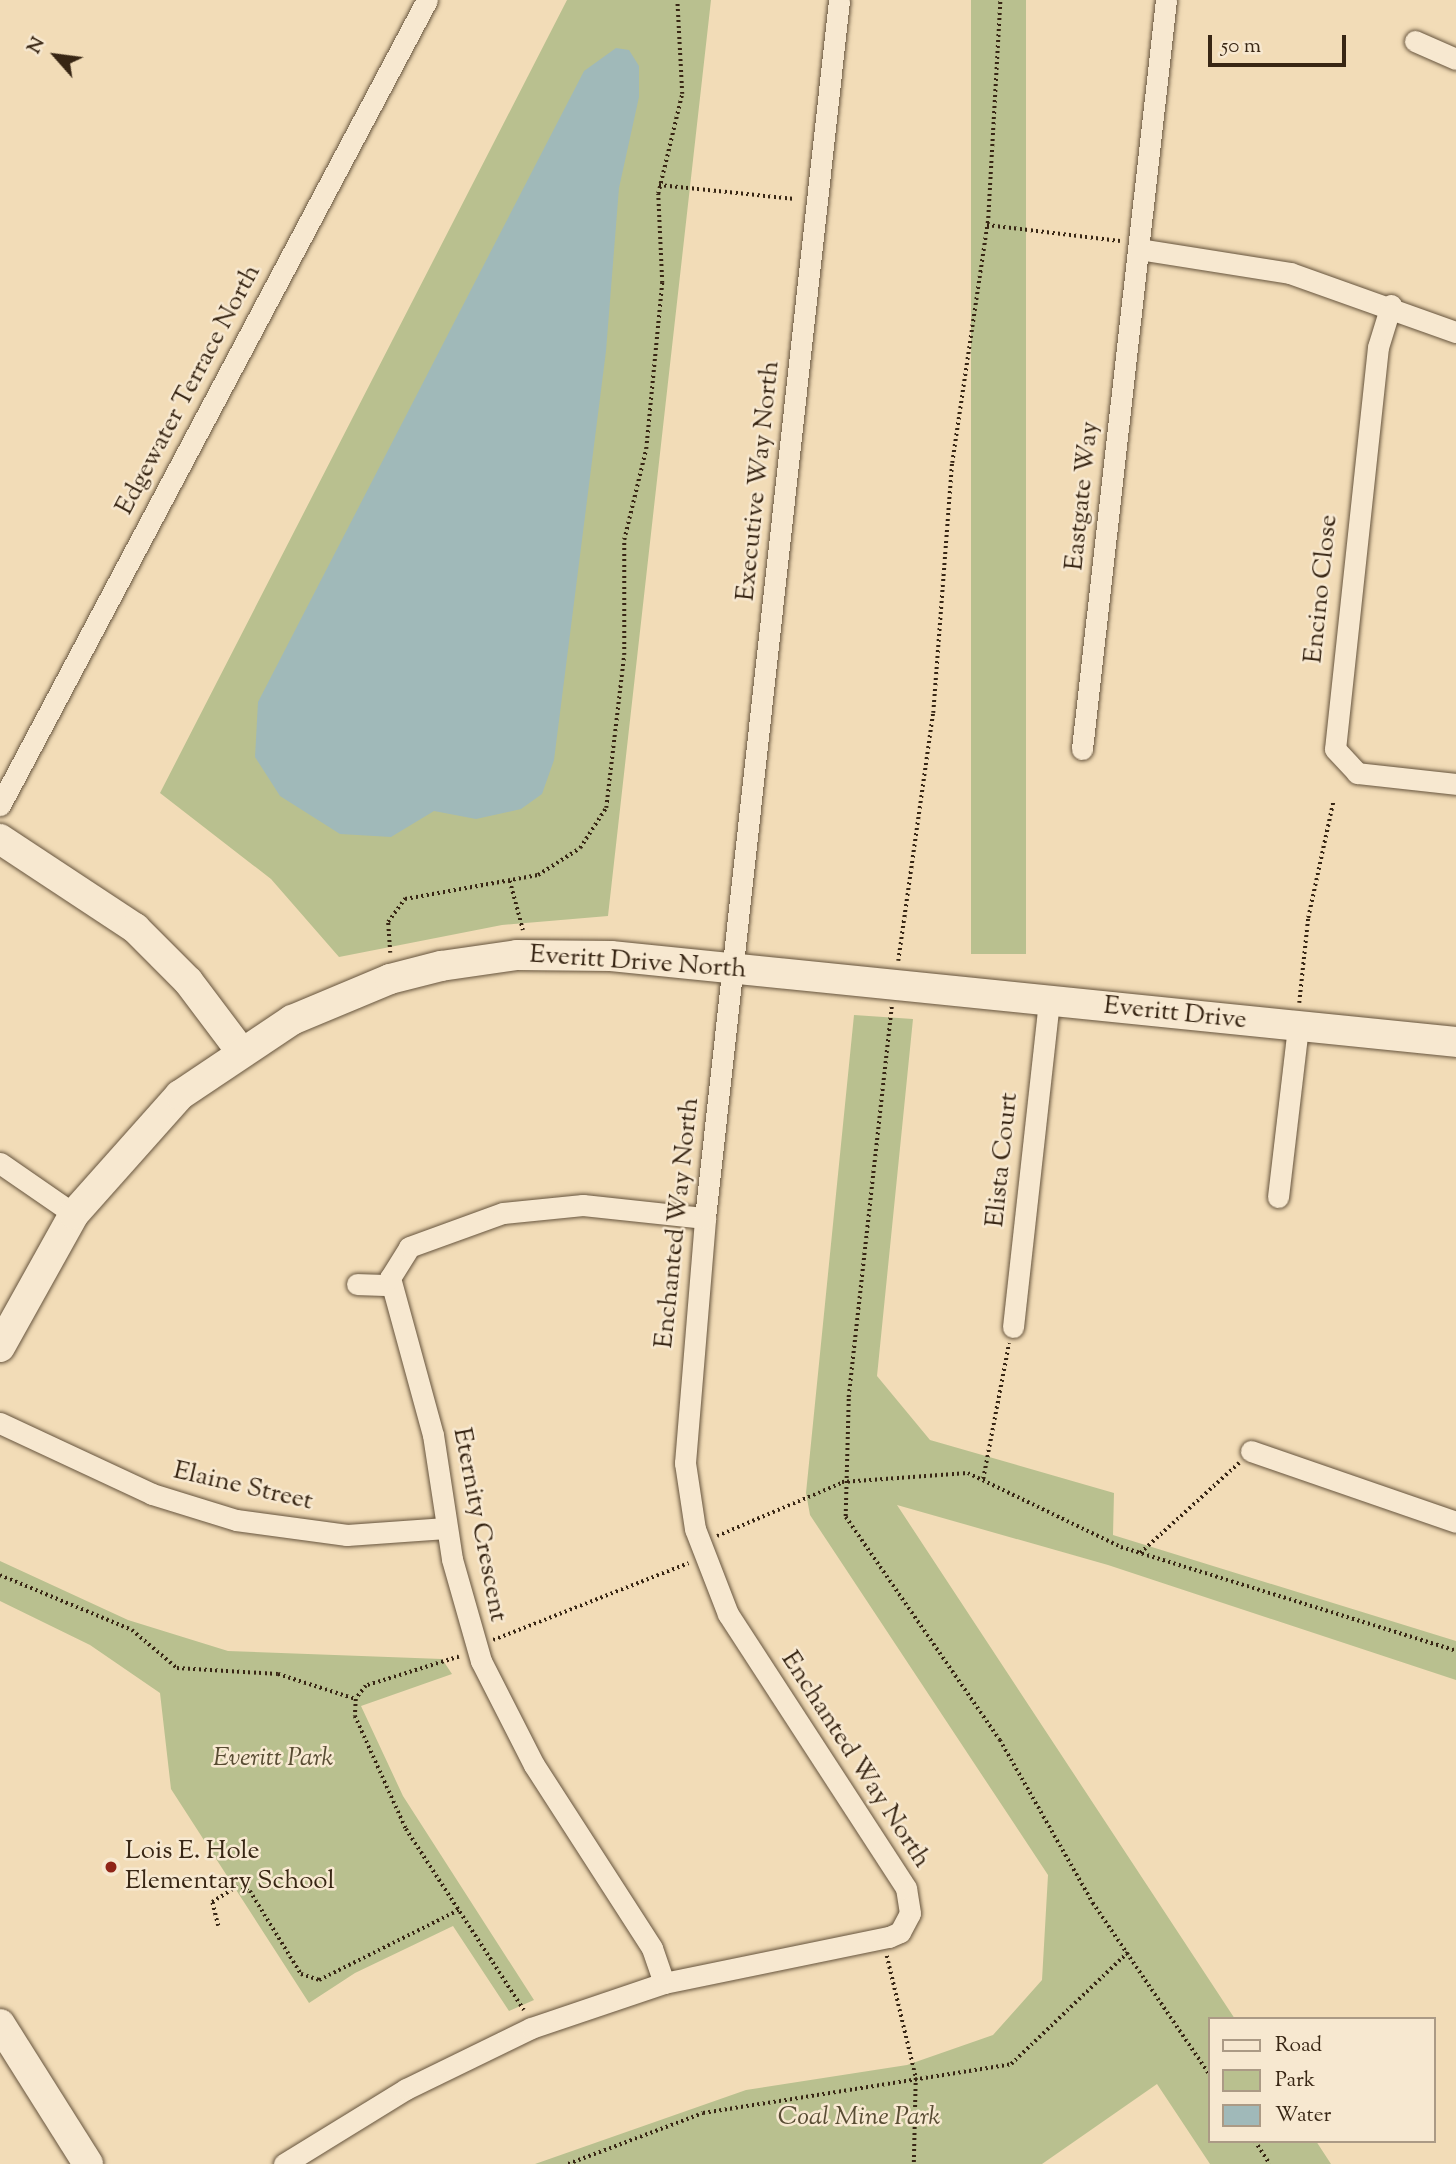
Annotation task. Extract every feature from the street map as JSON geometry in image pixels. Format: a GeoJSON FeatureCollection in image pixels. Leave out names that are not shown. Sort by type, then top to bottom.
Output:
{"type":"FeatureCollection","features":[{"type":"Feature","properties":{"kind":"street","name":"Edgewater Terrace North"},"geometry":{"type":"LineString","coordinates":[[0,806],[427,0]]}},
{"type":"Feature","properties":{"kind":"street","name":"Executive Way North"},"geometry":{"type":"LineString","coordinates":[[734,968],[839,0]]}},
{"type":"Feature","properties":{"kind":"street","name":"Eastgate Way"},"geometry":{"type":"LineString","coordinates":[[1082,749],[1133,245],[1166,0]]}},
{"type":"Feature","properties":{"kind":"street"},"geometry":{"type":"LineString","coordinates":[[1415,41],[1456,59]]}},
{"type":"Feature","properties":{"kind":"street"},"geometry":{"type":"LineString","coordinates":[[1133,245],[1290,273],[1391,305],[1456,332]]}},
{"type":"Feature","properties":{"kind":"street","name":"Encino Close"},"geometry":{"type":"LineString","coordinates":[[1391,305],[1378,347],[1335,749],[1357,773],[1456,784]]}},
{"type":"Feature","properties":{"kind":"street"},"geometry":{"type":"LineString","coordinates":[[0,839],[135,928],[188,981],[240,1050]]}},
{"type":"Feature","properties":{"kind":"street","name":"Everitt Drive North"},"geometry":{"type":"LineString","coordinates":[[0,1347],[74,1214],[180,1095],[240,1050],[354,992],[467,961],[581,954],[895,982]]}},
{"type":"Feature","properties":{"kind":"street","name":"Enchanted Way North"},"geometry":{"type":"LineString","coordinates":[[284,2164],[475,2053],[664,1983],[889,1937],[900,1931],[910,1913],[906,1888],[728,1614],[695,1529],[685,1432],[705,1218],[734,968]]}},
{"type":"Feature","properties":{"kind":"street","name":"Everitt Drive"},"geometry":{"type":"LineString","coordinates":[[895,982],[1456,1042]]}},
{"type":"Feature","properties":{"kind":"street","name":"Elista Court"},"geometry":{"type":"LineString","coordinates":[[1013,1327],[1049,1000]]}},
{"type":"Feature","properties":{"kind":"street"},"geometry":{"type":"LineString","coordinates":[[1278,1197],[1298,1027]]}},
{"type":"Feature","properties":{"kind":"street"},"geometry":{"type":"LineString","coordinates":[[0,1163],[74,1214]]}},
{"type":"Feature","properties":{"kind":"street"},"geometry":{"type":"LineString","coordinates":[[357,1284],[390,1285],[396,1259],[409,1247],[503,1213],[583,1205],[705,1218]]}},
{"type":"Feature","properties":{"kind":"street","name":"Eternity Crescent"},"geometry":{"type":"LineString","coordinates":[[390,1285],[433,1435],[446,1528],[464,1608],[497,1699],[652,1948],[664,1983]]}},
{"type":"Feature","properties":{"kind":"street","name":"Elaine Street"},"geometry":{"type":"LineString","coordinates":[[0,1423],[152,1494],[236,1520],[348,1535],[446,1528]]}},
{"type":"Feature","properties":{"kind":"street"},"geometry":{"type":"LineString","coordinates":[[1251,1451],[1456,1522]]}},
{"type":"Feature","properties":{"kind":"street"},"geometry":{"type":"LineString","coordinates":[[0,2024],[88,2164]]}},
{"type":"Feature","properties":{"kind":"path"},"geometry":{"type":"LineString","coordinates":[[390,953],[388,922],[405,899],[538,875],[579,848],[601,821],[611,786],[624,655],[624,540],[646,449],[662,284],[659,185],[682,94],[677,0]]}},
{"type":"Feature","properties":{"kind":"path"},"geometry":{"type":"LineString","coordinates":[[1000,0],[987,225],[952,463],[933,713],[895,982],[842,1482],[846,1517],[999,1740],[1128,1953],[1208,2073]]}},
{"type":"Feature","properties":{"kind":"path"},"geometry":{"type":"LineString","coordinates":[[659,185],[795,199]]}},
{"type":"Feature","properties":{"kind":"path"},"geometry":{"type":"LineString","coordinates":[[987,225],[1133,245]]}},
{"type":"Feature","properties":{"kind":"path"},"geometry":{"type":"LineString","coordinates":[[1298,1027],[1308,918],[1333,802]]}},
{"type":"Feature","properties":{"kind":"path"},"geometry":{"type":"LineString","coordinates":[[510,881],[523,930]]}},
{"type":"Feature","properties":{"kind":"path"},"geometry":{"type":"LineString","coordinates":[[983,1479],[1013,1327]]}},
{"type":"Feature","properties":{"kind":"path"},"geometry":{"type":"LineString","coordinates":[[712,1538],[842,1482],[968,1473],[1140,1553],[1456,1651]]}},
{"type":"Feature","properties":{"kind":"path"},"geometry":{"type":"LineString","coordinates":[[1140,1553],[1227,1474]]}},
{"type":"Feature","properties":{"kind":"path"},"geometry":{"type":"LineString","coordinates":[[488,1642],[690,1563]]}},
{"type":"Feature","properties":{"kind":"path"},"geometry":{"type":"LineString","coordinates":[[0,1575],[132,1630],[177,1668],[278,1674],[356,1699]]}},
{"type":"Feature","properties":{"kind":"path"},"geometry":{"type":"LineString","coordinates":[[464,1655],[366,1686],[356,1699],[355,1716],[396,1812],[461,1909],[526,2015]]}},
{"type":"Feature","properties":{"kind":"path"},"geometry":{"type":"LineString","coordinates":[[218,1926],[212,1902],[236,1887],[250,1891],[301,1974],[319,1980],[461,1909]]}},
{"type":"Feature","properties":{"kind":"path"},"geometry":{"type":"LineString","coordinates":[[886,1953],[916,2078],[914,2164]]}},
{"type":"Feature","properties":{"kind":"path"},"geometry":{"type":"LineString","coordinates":[[568,2164],[703,2113],[1011,2064],[1128,1953]]}},
{"type":"Feature","properties":{"kind":"path"},"geometry":{"type":"LineString","coordinates":[[1256,2143],[1270,2164]]}},
{"type":"Feature","properties":{"kind":"green space"},"geometry":{"type":"Polygon","coordinates":[[[567,0],[711,0],[608,916],[502,925],[339,957],[271,879],[160,793],[567,0]]]}},
{"type":"Feature","properties":{"kind":"green space"},"geometry":{"type":"Polygon","coordinates":[[[971,0],[1026,0],[1026,954],[971,954],[971,0]]]}},
{"type":"Feature","properties":{"kind":"green space","name":"Coal Mine Park"},"geometry":{"type":"Polygon","coordinates":[[[854,1015],[913,1019],[877,1376],[930,1440],[1114,1493],[1113,1535],[1456,1641],[1456,1680],[1108,1565],[897,1505],[1234,2017],[1208,2017],[1208,2143],[1317,2143],[1331,2164],[1210,2164],[1157,2084],[1042,2164],[535,2164],[746,2090],[907,2065],[993,2035],[1042,1980],[1048,1875],[810,1515],[806,1493],[854,1015]]]}},
{"type":"Feature","properties":{"kind":"green space","name":"Everitt Park"},"geometry":{"type":"Polygon","coordinates":[[[0,1561],[128,1620],[228,1651],[442,1659],[452,1674],[361,1706],[403,1796],[534,2000],[509,2011],[453,1926],[355,1973],[309,2003],[171,1789],[160,1693],[90,1645],[0,1601],[0,1561]]]}},
{"type":"Feature","properties":{"kind":"water"},"geometry":{"type":"Polygon","coordinates":[[[616,48],[629,50],[639,66],[639,97],[619,188],[606,351],[554,760],[542,794],[521,809],[476,819],[434,811],[391,837],[340,834],[280,796],[255,757],[258,702],[584,71],[616,48]]]}},
{"type":"Feature","properties":{"kind":"place","name":"Lois E. Hole Elementary School"},"geometry":{"type":"Point","coordinates":[111,1867]}}]}
